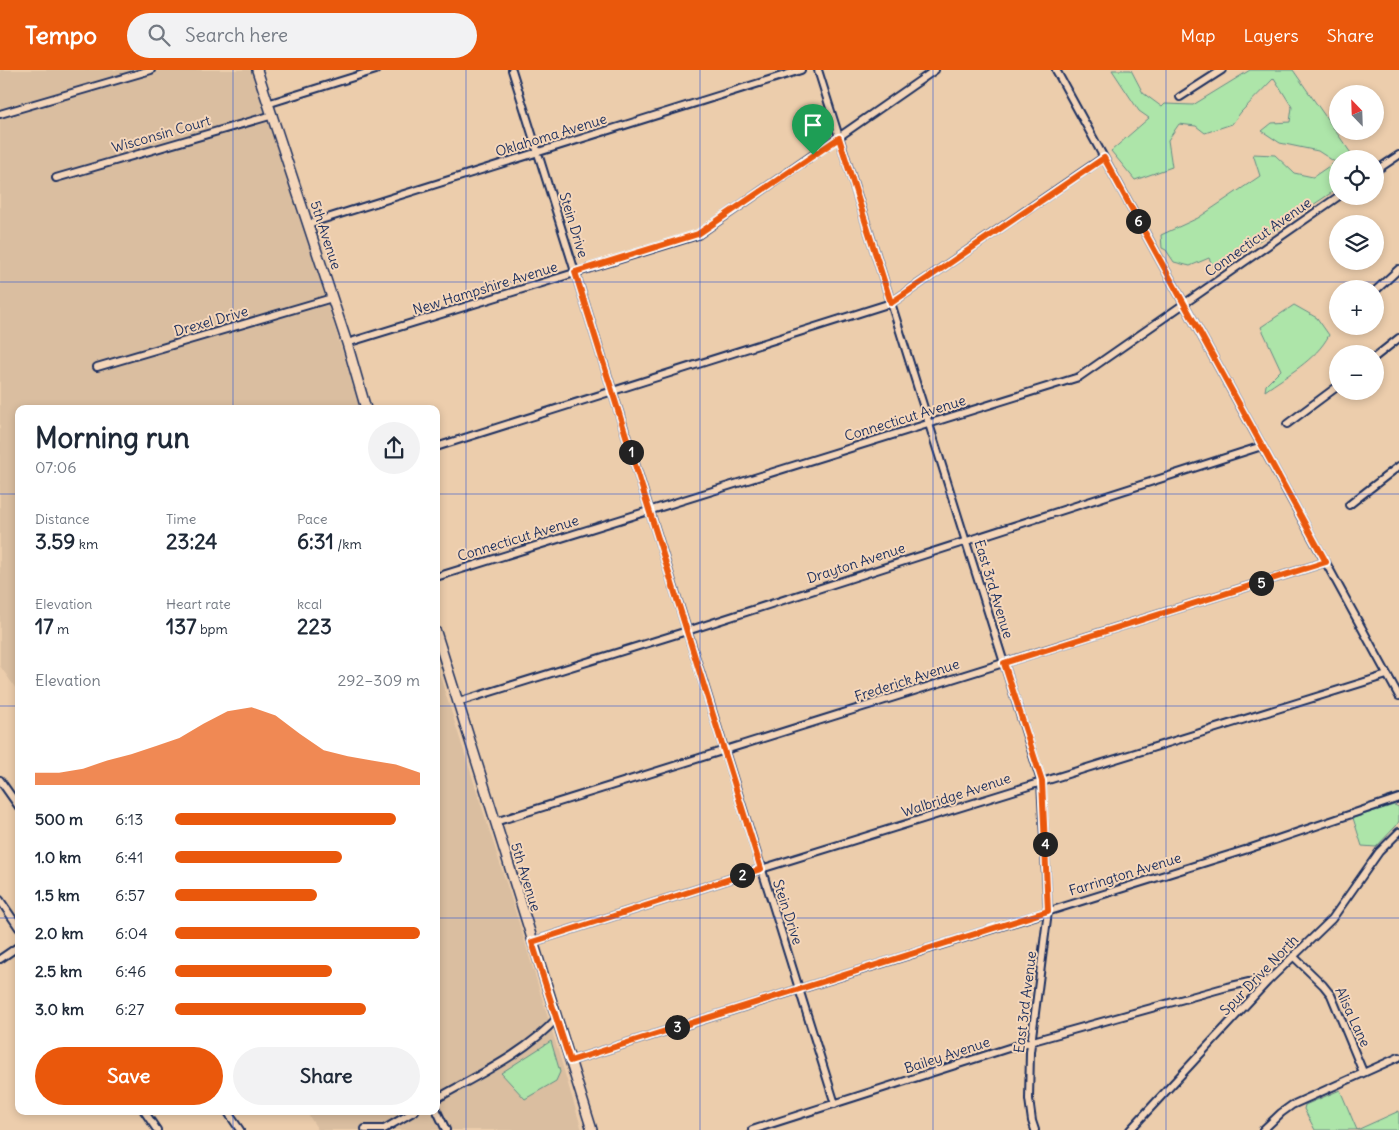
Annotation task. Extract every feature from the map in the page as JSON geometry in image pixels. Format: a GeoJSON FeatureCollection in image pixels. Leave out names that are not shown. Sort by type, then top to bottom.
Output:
{"type":"FeatureCollection","features":[{"type":"Feature","properties":{"kind":"main road","name":"5th Avenue"},"geometry":{"type":"LineString","coordinates":[[257,70],[347,344],[365,405]]}},
{"type":"Feature","properties":{"kind":"main road","name":"5th Avenue"},"geometry":{"type":"LineString","coordinates":[[440,645],[592,1130]]}},
{"type":"Feature","properties":{"kind":"street"},"geometry":{"type":"LineString","coordinates":[[0,114],[151,70]]}},
{"type":"Feature","properties":{"kind":"street"},"geometry":{"type":"LineString","coordinates":[[267,104],[376,70]]}},
{"type":"Feature","properties":{"kind":"street","name":"Stein Drive"},"geometry":{"type":"LineString","coordinates":[[512,70],[835,1104]]}},
{"type":"Feature","properties":{"kind":"street","name":"Oklahoma Avenue"},"geometry":{"type":"LineString","coordinates":[[308,224],[801,70]]}},
{"type":"Feature","properties":{"kind":"street","name":"East 3rd Avenue"},"geometry":{"type":"LineString","coordinates":[[818,70],[1042,781],[1048,911],[1032,1041],[1029,1099],[1035,1130]]}},
{"type":"Feature","properties":{"kind":"street","name":"New Hampshire Avenue"},"geometry":{"type":"LineString","coordinates":[[347,344],[698,234],[935,70]]}},
{"type":"Feature","properties":{"kind":"street"},"geometry":{"type":"LineString","coordinates":[[1056,70],[1399,696]]}},
{"type":"Feature","properties":{"kind":"street"},"geometry":{"type":"LineString","coordinates":[[1180,97],[1222,70]]}},
{"type":"Feature","properties":{"kind":"street","name":"Wisconsin Court"},"geometry":{"type":"LineString","coordinates":[[56,178],[273,115]]}},
{"type":"Feature","properties":{"kind":"street"},"geometry":{"type":"LineString","coordinates":[[1384,165],[1399,155]]}},
{"type":"Feature","properties":{"kind":"street"},"geometry":{"type":"LineString","coordinates":[[440,446],[891,303],[1104,158]]}},
{"type":"Feature","properties":{"kind":"street","name":"Connecticut Avenue"},"geometry":{"type":"LineString","coordinates":[[440,575],[1079,377],[1329,203]]}},
{"type":"Feature","properties":{"kind":"street"},"geometry":{"type":"LineString","coordinates":[[1384,282],[1399,269]]}},
{"type":"Feature","properties":{"kind":"street","name":"Drexel Drive"},"geometry":{"type":"LineString","coordinates":[[97,367],[332,298]]}},
{"type":"Feature","properties":{"kind":"street"},"geometry":{"type":"LineString","coordinates":[[1384,349],[1399,338]]}},
{"type":"Feature","properties":{"kind":"street"},"geometry":{"type":"LineString","coordinates":[[1288,424],[1329,393]]}},
{"type":"Feature","properties":{"kind":"street","name":"Drayton Avenue"},"geometry":{"type":"LineString","coordinates":[[458,702],[1262,446]]}},
{"type":"Feature","properties":{"kind":"street"},"geometry":{"type":"LineString","coordinates":[[1349,505],[1399,466]]}},
{"type":"Feature","properties":{"kind":"street","name":"Frederick Avenue"},"geometry":{"type":"LineString","coordinates":[[495,822],[1326,562]]}},
{"type":"Feature","properties":{"kind":"street","name":"Walbridge Avenue"},"geometry":{"type":"LineString","coordinates":[[532,942],[1042,781],[1387,675]]}},
{"type":"Feature","properties":{"kind":"street"},"geometry":{"type":"LineString","coordinates":[[0,780],[15,802]]}},
{"type":"Feature","properties":{"kind":"street","name":"Farrington Avenue"},"geometry":{"type":"LineString","coordinates":[[570,1061],[1248,849],[1399,798]]}},
{"type":"Feature","properties":{"kind":"street","name":"Spur Drive North"},"geometry":{"type":"LineString","coordinates":[[1130,1130],[1268,981],[1332,919],[1379,852],[1399,832]]}},
{"type":"Feature","properties":{"kind":"street"},"geometry":{"type":"LineString","coordinates":[[0,900],[15,922]]}},
{"type":"Feature","properties":{"kind":"street"},"geometry":{"type":"LineString","coordinates":[[0,959],[15,949]]}},
{"type":"Feature","properties":{"kind":"street","name":"Alisa Lane"},"geometry":{"type":"LineString","coordinates":[[1293,956],[1331,995],[1363,1072]]}},
{"type":"Feature","properties":{"kind":"street","name":"Bailey Avenue"},"geometry":{"type":"LineString","coordinates":[[752,1130],[1032,1041],[1227,987],[1249,982],[1268,981]]}},
{"type":"Feature","properties":{"kind":"street"},"geometry":{"type":"LineString","coordinates":[[440,1097],[498,1064],[546,1031],[557,1018]]}},
{"type":"Feature","properties":{"kind":"street"},"geometry":{"type":"LineString","coordinates":[[1263,1130],[1280,1112],[1292,1105],[1399,1056]]}},
{"type":"Feature","properties":{"kind":"street"},"geometry":{"type":"LineString","coordinates":[[147,1115],[157,1130]]}},
{"type":"Feature","properties":{"kind":"street"},"geometry":{"type":"LineString","coordinates":[[230,1115],[240,1130]]}},
{"type":"Feature","properties":{"kind":"street"},"geometry":{"type":"LineString","coordinates":[[365,1129],[384,1129],[407,1115]]}},
{"type":"Feature","properties":{"kind":"street"},"geometry":{"type":"LineString","coordinates":[[439,1115],[446,1130]]}},
{"type":"Feature","properties":{"kind":"shaded area"},"geometry":{"type":"Polygon","coordinates":[[[0,70],[256,70],[359,405],[15,405],[15,687],[0,666],[0,70]]]}},
{"type":"Feature","properties":{"kind":"shaded area"},"geometry":{"type":"Polygon","coordinates":[[[440,676],[521,929],[582,1130],[318,1130],[309,1115],[440,1115],[440,676]]]}},
{"type":"Feature","properties":{"kind":"green space"},"geometry":{"type":"Polygon","coordinates":[[[1112,70],[1131,70],[1143,93],[1162,107],[1165,104],[1193,105],[1250,70],[1293,70],[1329,122],[1329,140],[1342,140],[1349,150],[1329,150],[1329,158],[1318,151],[1280,143],[1262,131],[1272,123],[1290,122],[1292,107],[1274,78],[1232,124],[1205,133],[1196,126],[1179,124],[1168,140],[1172,167],[1135,180],[1111,151],[1149,118],[1139,111],[1112,70]]]}},
{"type":"Feature","properties":{"kind":"green space"},"geometry":{"type":"Polygon","coordinates":[[[1253,154],[1275,155],[1294,173],[1313,177],[1329,166],[1329,194],[1215,270],[1209,258],[1190,266],[1174,262],[1166,250],[1162,248],[1161,235],[1198,218],[1260,176],[1253,154]]]}},
{"type":"Feature","properties":{"kind":"green space"},"geometry":{"type":"Polygon","coordinates":[[[1294,305],[1317,318],[1329,335],[1317,352],[1309,359],[1265,391],[1266,385],[1281,370],[1261,327],[1294,305]]]}},
{"type":"Feature","properties":{"kind":"green space"},"geometry":{"type":"Polygon","coordinates":[[[1394,805],[1399,807],[1399,821],[1397,825],[1376,847],[1362,846],[1353,818],[1394,805]]]}},
{"type":"Feature","properties":{"kind":"green space"},"geometry":{"type":"Polygon","coordinates":[[[551,1041],[560,1072],[556,1081],[525,1099],[501,1073],[551,1041]]]}},
{"type":"Feature","properties":{"kind":"green space"},"geometry":{"type":"Polygon","coordinates":[[[1340,1090],[1357,1130],[1315,1130],[1304,1109],[1305,1105],[1340,1090]]]}},
{"type":"Feature","properties":{"kind":"green space"},"geometry":{"type":"Polygon","coordinates":[[[1399,1111],[1399,1130],[1357,1130],[1399,1111]]]}},
{"type":"Feature","properties":{"kind":"route"},"geometry":{"type":"LineString","coordinates":[[839,138],[891,303],[1104,158],[1326,562],[1004,663],[1042,781],[1048,911],[570,1061],[532,942],[761,869],[575,272],[626,258],[698,234],[813,155],[839,138]]}}]}
